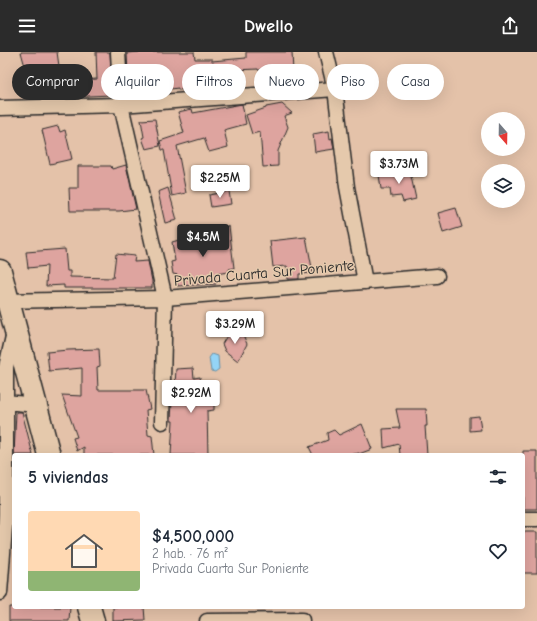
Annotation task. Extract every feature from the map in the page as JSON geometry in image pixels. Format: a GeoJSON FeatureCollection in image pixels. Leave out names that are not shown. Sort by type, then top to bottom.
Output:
{"type":"FeatureCollection","features":[{"type":"Feature","properties":{"kind":"main road"},"geometry":{"type":"LineString","coordinates":[[0,271],[4,301],[15,327],[48,453]]}},
{"type":"Feature","properties":{"kind":"main road"},"geometry":{"type":"LineString","coordinates":[[90,609],[93,621]]}},
{"type":"Feature","properties":{"kind":"street"},"geometry":{"type":"LineString","coordinates":[[118,52],[122,105],[165,298],[162,422]]}},
{"type":"Feature","properties":{"kind":"street"},"geometry":{"type":"LineString","coordinates":[[326,52],[329,64]]}},
{"type":"Feature","properties":{"kind":"street"},"geometry":{"type":"LineString","coordinates":[[0,108],[122,105],[327,90]]}},
{"type":"Feature","properties":{"kind":"street"},"geometry":{"type":"LineString","coordinates":[[336,100],[348,187],[365,282]]}},
{"type":"Feature","properties":{"kind":"street","name":"Privada Cuarta Sur Poniente"},"geometry":{"type":"LineString","coordinates":[[4,301],[165,298],[437,276]]}},
{"type":"Feature","properties":{"kind":"street"},"geometry":{"type":"LineString","coordinates":[[0,593],[7,514],[6,368],[15,327]]}},
{"type":"Feature","properties":{"kind":"street"},"geometry":{"type":"LineString","coordinates":[[6,402],[36,405]]}},
{"type":"Feature","properties":{"kind":"street"},"geometry":{"type":"LineString","coordinates":[[525,519],[537,519]]}},
{"type":"Feature","properties":{"kind":"street"},"geometry":{"type":"LineString","coordinates":[[207,621],[302,620]]}},
{"type":"Feature","properties":{"kind":"water"},"geometry":{"type":"Polygon","coordinates":[[[212,354],[218,356],[219,369],[215,372],[211,371],[209,358],[212,354]]]}},
{"type":"Feature","properties":{"kind":"building"},"geometry":{"type":"Polygon","coordinates":[[[21,52],[57,52],[59,64],[24,64],[21,52]]]}},
{"type":"Feature","properties":{"kind":"building"},"geometry":{"type":"Polygon","coordinates":[[[96,52],[110,52],[111,64],[101,64],[101,95],[93,96],[93,79],[97,79],[96,52]]]}},
{"type":"Feature","properties":{"kind":"building"},"geometry":{"type":"Polygon","coordinates":[[[194,52],[195,59],[212,59],[212,61],[246,58],[246,52],[292,52],[293,64],[254,64],[254,69],[246,70],[246,64],[182,64],[182,90],[178,90],[178,88],[174,89],[174,64],[128,64],[127,53],[194,52]]]}},
{"type":"Feature","properties":{"kind":"building"},"geometry":{"type":"Polygon","coordinates":[[[242,104],[246,124],[224,130],[228,147],[209,152],[204,138],[177,146],[186,193],[172,196],[164,150],[162,150],[160,141],[184,133],[178,112],[192,109],[193,113],[242,104]]]}},
{"type":"Feature","properties":{"kind":"building"},"geometry":{"type":"Polygon","coordinates":[[[282,104],[292,113],[284,116],[288,127],[278,151],[278,166],[263,167],[260,132],[252,134],[246,115],[266,107],[282,104]]]}},
{"type":"Feature","properties":{"kind":"building"},"geometry":{"type":"Polygon","coordinates":[[[155,119],[160,146],[146,149],[142,138],[144,137],[141,120],[155,119]]]}},
{"type":"Feature","properties":{"kind":"building"},"geometry":{"type":"Polygon","coordinates":[[[58,126],[60,132],[65,130],[72,159],[50,164],[42,130],[58,126]]]}},
{"type":"Feature","properties":{"kind":"building"},"geometry":{"type":"Polygon","coordinates":[[[329,131],[334,149],[315,152],[313,134],[329,131]]]}},
{"type":"Feature","properties":{"kind":"building"},"geometry":{"type":"Polygon","coordinates":[[[126,165],[136,209],[119,211],[70,211],[69,188],[78,188],[78,166],[111,166],[112,169],[126,165]]]}},
{"type":"Feature","properties":{"kind":"building"},"geometry":{"type":"Polygon","coordinates":[[[395,172],[396,175],[410,172],[416,199],[403,202],[401,196],[391,197],[390,189],[381,189],[379,175],[395,172]]]}},
{"type":"Feature","properties":{"kind":"building"},"geometry":{"type":"Polygon","coordinates":[[[168,188],[177,220],[165,223],[158,192],[168,188]]]}},
{"type":"Feature","properties":{"kind":"building"},"geometry":{"type":"Polygon","coordinates":[[[229,191],[231,204],[211,207],[209,195],[229,191]]]}},
{"type":"Feature","properties":{"kind":"building"},"geometry":{"type":"Polygon","coordinates":[[[456,208],[462,227],[443,233],[438,213],[456,208]]]}},
{"type":"Feature","properties":{"kind":"building"},"geometry":{"type":"Polygon","coordinates":[[[229,226],[234,268],[229,269],[229,272],[215,274],[216,284],[177,286],[178,275],[173,274],[171,262],[175,261],[172,242],[229,226]]]}},
{"type":"Feature","properties":{"kind":"building"},"geometry":{"type":"Polygon","coordinates":[[[306,237],[313,273],[299,274],[299,279],[288,279],[287,266],[273,267],[270,241],[306,237]]]}},
{"type":"Feature","properties":{"kind":"building"},"geometry":{"type":"Polygon","coordinates":[[[65,249],[67,271],[70,271],[70,277],[113,278],[116,254],[135,256],[134,262],[148,261],[152,288],[64,288],[64,285],[46,286],[47,266],[28,268],[26,252],[65,249]]]}},
{"type":"Feature","properties":{"kind":"building"},"geometry":{"type":"Polygon","coordinates":[[[240,332],[247,344],[238,361],[225,351],[222,344],[228,334],[240,332]]]}},
{"type":"Feature","properties":{"kind":"building"},"geometry":{"type":"Polygon","coordinates":[[[99,349],[100,366],[97,367],[98,390],[146,390],[150,409],[146,410],[148,435],[152,436],[154,453],[84,453],[84,447],[77,451],[73,438],[77,437],[62,395],[82,396],[82,368],[49,371],[47,352],[99,349]]]}},
{"type":"Feature","properties":{"kind":"building"},"geometry":{"type":"Polygon","coordinates":[[[193,368],[194,378],[200,377],[201,383],[214,383],[214,410],[207,411],[208,453],[171,453],[173,421],[171,421],[172,401],[174,401],[176,369],[193,368]]]}},
{"type":"Feature","properties":{"kind":"building"},"geometry":{"type":"Polygon","coordinates":[[[396,409],[426,409],[427,426],[425,426],[427,453],[400,453],[399,444],[384,448],[383,429],[400,428],[396,409]]]}},
{"type":"Feature","properties":{"kind":"building"},"geometry":{"type":"Polygon","coordinates":[[[16,412],[22,412],[32,453],[14,453],[16,412]]]}},
{"type":"Feature","properties":{"kind":"building"},"geometry":{"type":"Polygon","coordinates":[[[479,416],[481,430],[470,431],[470,417],[479,416]]]}},
{"type":"Feature","properties":{"kind":"building"},"geometry":{"type":"Polygon","coordinates":[[[362,424],[372,449],[362,453],[312,453],[309,447],[328,440],[327,433],[334,430],[339,435],[362,424]]]}},
{"type":"Feature","properties":{"kind":"building"},"geometry":{"type":"Polygon","coordinates":[[[523,451],[537,451],[537,509],[525,509],[525,453],[523,453],[523,451]]]}},
{"type":"Feature","properties":{"kind":"building"},"geometry":{"type":"Polygon","coordinates":[[[525,532],[537,532],[537,573],[525,573],[525,532]]]}},
{"type":"Feature","properties":{"kind":"building"},"geometry":{"type":"Polygon","coordinates":[[[9,607],[12,607],[12,609],[70,609],[69,621],[9,621],[9,607]]]}},
{"type":"Feature","properties":{"kind":"building"},"geometry":{"type":"Polygon","coordinates":[[[113,609],[144,609],[145,620],[113,621],[113,609]]]}}]}
